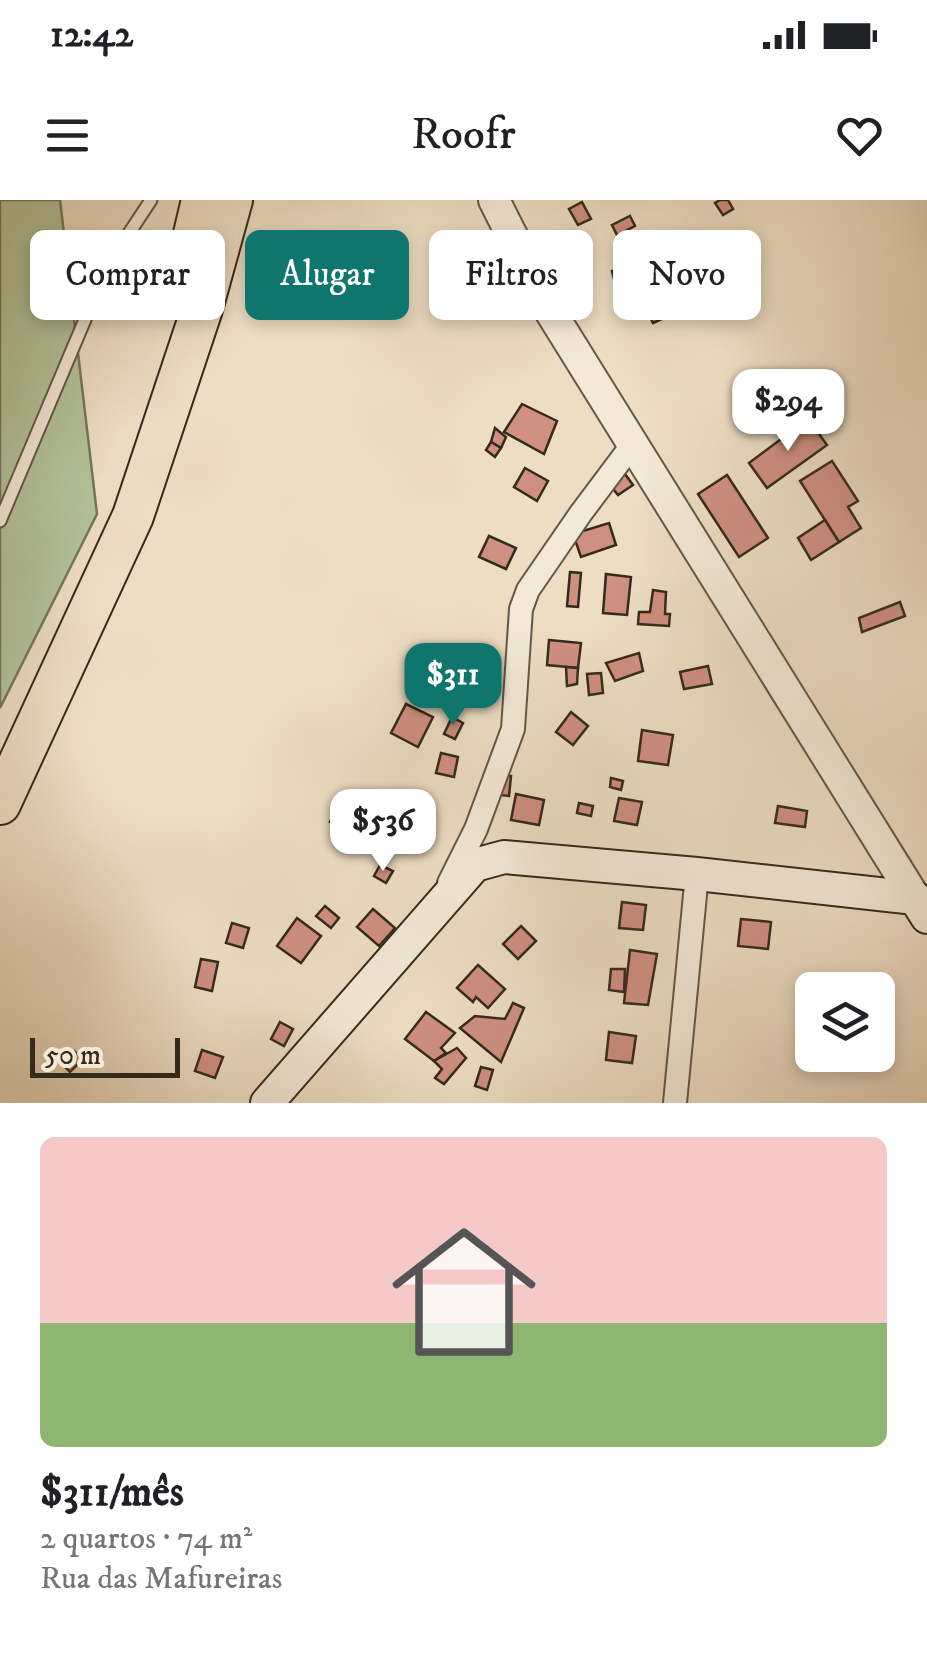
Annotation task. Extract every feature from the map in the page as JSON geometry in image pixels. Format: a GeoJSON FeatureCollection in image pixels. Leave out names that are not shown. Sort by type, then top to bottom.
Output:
{"type":"FeatureCollection","features":[{"type":"Feature","properties":{"kind":"highway"},"geometry":{"type":"LineString","coordinates":[[0,751],[112,508],[181,290],[202,200]]}},
{"type":"Feature","properties":{"kind":"highway"},"geometry":{"type":"LineString","coordinates":[[0,804],[133,516],[202,309],[232,200]]}},
{"type":"Feature","properties":{"kind":"main road"},"geometry":{"type":"LineString","coordinates":[[267,1103],[475,866],[504,857],[698,874],[921,908]]}},
{"type":"Feature","properties":{"kind":"street"},"geometry":{"type":"LineString","coordinates":[[494,200],[550,312],[921,908]]}},
{"type":"Feature","properties":{"kind":"street"},"geometry":{"type":"LineString","coordinates":[[441,902],[476,829],[513,728],[521,610],[528,590],[632,445]]}},
{"type":"Feature","properties":{"kind":"street"},"geometry":{"type":"LineString","coordinates":[[675,1103],[698,874]]}},
{"type":"Feature","properties":{"kind":"lane"},"geometry":{"type":"LineString","coordinates":[[0,521],[108,265],[151,200]]}},
{"type":"Feature","properties":{"kind":"green space"},"geometry":{"type":"Polygon","coordinates":[[[0,200],[60,200],[64,230],[30,230],[30,320],[74,320],[97,514],[0,708],[0,200]]]}},
{"type":"Feature","properties":{"kind":"building"},"geometry":{"type":"Polygon","coordinates":[[[728,200],[733,209],[723,215],[715,203],[728,200]]]}},
{"type":"Feature","properties":{"kind":"building"},"geometry":{"type":"Polygon","coordinates":[[[582,202],[591,219],[578,225],[569,209],[582,202]]]}},
{"type":"Feature","properties":{"kind":"building"},"geometry":{"type":"Polygon","coordinates":[[[630,216],[635,226],[614,230],[612,225],[630,216]]]}},
{"type":"Feature","properties":{"kind":"building"},"geometry":{"type":"Polygon","coordinates":[[[522,404],[557,421],[544,454],[504,432],[522,404]]]}},
{"type":"Feature","properties":{"kind":"building"},"geometry":{"type":"Polygon","coordinates":[[[808,419],[827,445],[767,488],[749,463],[808,419]]]}},
{"type":"Feature","properties":{"kind":"building"},"geometry":{"type":"Polygon","coordinates":[[[495,428],[506,437],[501,448],[491,442],[495,428]]]}},
{"type":"Feature","properties":{"kind":"building"},"geometry":{"type":"Polygon","coordinates":[[[491,442],[501,448],[495,457],[486,450],[491,442]]]}},
{"type":"Feature","properties":{"kind":"building"},"geometry":{"type":"Polygon","coordinates":[[[832,461],[858,501],[848,507],[861,528],[839,542],[800,481],[832,461]]]}},
{"type":"Feature","properties":{"kind":"building"},"geometry":{"type":"Polygon","coordinates":[[[525,468],[548,481],[537,501],[514,487],[525,468]]]}},
{"type":"Feature","properties":{"kind":"building"},"geometry":{"type":"Polygon","coordinates":[[[625,474],[633,485],[618,495],[610,485],[625,474]]]}},
{"type":"Feature","properties":{"kind":"building"},"geometry":{"type":"Polygon","coordinates":[[[727,475],[768,538],[739,557],[698,494],[727,475]]]}},
{"type":"Feature","properties":{"kind":"building"},"geometry":{"type":"Polygon","coordinates":[[[825,520],[839,542],[811,560],[798,538],[825,520]]]}},
{"type":"Feature","properties":{"kind":"building"},"geometry":{"type":"Polygon","coordinates":[[[609,523],[616,545],[581,557],[573,534],[609,523]]]}},
{"type":"Feature","properties":{"kind":"building"},"geometry":{"type":"Polygon","coordinates":[[[489,536],[516,548],[506,569],[479,557],[489,536]]]}},
{"type":"Feature","properties":{"kind":"building"},"geometry":{"type":"Polygon","coordinates":[[[570,572],[581,573],[578,607],[567,606],[570,572]]]}},
{"type":"Feature","properties":{"kind":"building"},"geometry":{"type":"Polygon","coordinates":[[[606,574],[631,577],[627,615],[603,613],[606,574]]]}},
{"type":"Feature","properties":{"kind":"building"},"geometry":{"type":"Polygon","coordinates":[[[653,590],[666,592],[669,626],[638,624],[639,612],[650,612],[653,590]]]}},
{"type":"Feature","properties":{"kind":"building"},"geometry":{"type":"Polygon","coordinates":[[[900,602],[905,616],[862,632],[859,618],[900,602]]]}},
{"type":"Feature","properties":{"kind":"building"},"geometry":{"type":"Polygon","coordinates":[[[549,640],[581,643],[578,668],[547,665],[549,640]]]}},
{"type":"Feature","properties":{"kind":"building"},"geometry":{"type":"Polygon","coordinates":[[[639,653],[643,671],[615,681],[606,663],[639,653]]]}},
{"type":"Feature","properties":{"kind":"building"},"geometry":{"type":"Polygon","coordinates":[[[708,666],[712,684],[684,689],[680,672],[708,666]]]}},
{"type":"Feature","properties":{"kind":"building"},"geometry":{"type":"Polygon","coordinates":[[[566,667],[578,668],[577,684],[567,686],[566,667]]]}},
{"type":"Feature","properties":{"kind":"building"},"geometry":{"type":"Polygon","coordinates":[[[601,673],[603,693],[589,695],[587,674],[601,673]]]}},
{"type":"Feature","properties":{"kind":"building"},"geometry":{"type":"Polygon","coordinates":[[[406,704],[433,717],[418,747],[391,733],[406,704]]]}},
{"type":"Feature","properties":{"kind":"building"},"geometry":{"type":"Polygon","coordinates":[[[571,712],[588,726],[573,745],[556,732],[571,712]]]}},
{"type":"Feature","properties":{"kind":"building"},"geometry":{"type":"Polygon","coordinates":[[[452,717],[463,723],[455,739],[444,734],[452,717]]]}},
{"type":"Feature","properties":{"kind":"building"},"geometry":{"type":"Polygon","coordinates":[[[642,730],[673,735],[668,765],[638,761],[642,730]]]}},
{"type":"Feature","properties":{"kind":"building"},"geometry":{"type":"Polygon","coordinates":[[[441,753],[458,757],[454,777],[436,773],[441,753]]]}},
{"type":"Feature","properties":{"kind":"building"},"geometry":{"type":"Polygon","coordinates":[[[503,775],[511,776],[509,796],[500,795],[503,775]]]}},
{"type":"Feature","properties":{"kind":"building"},"geometry":{"type":"Polygon","coordinates":[[[611,778],[623,781],[621,790],[610,787],[611,778]]]}},
{"type":"Feature","properties":{"kind":"building"},"geometry":{"type":"Polygon","coordinates":[[[516,794],[544,800],[539,825],[511,820],[516,794]]]}},
{"type":"Feature","properties":{"kind":"building"},"geometry":{"type":"Polygon","coordinates":[[[619,798],[642,802],[637,825],[614,821],[619,798]]]}},
{"type":"Feature","properties":{"kind":"building"},"geometry":{"type":"Polygon","coordinates":[[[579,803],[593,806],[591,816],[577,813],[579,803]]]}},
{"type":"Feature","properties":{"kind":"building"},"geometry":{"type":"Polygon","coordinates":[[[778,806],[807,811],[805,827],[775,823],[778,806]]]}},
{"type":"Feature","properties":{"kind":"building"},"geometry":{"type":"Polygon","coordinates":[[[336,809],[349,815],[343,828],[330,822],[336,809]]]}},
{"type":"Feature","properties":{"kind":"building"},"geometry":{"type":"Polygon","coordinates":[[[415,819],[426,826],[412,851],[400,843],[415,819]]]}},
{"type":"Feature","properties":{"kind":"building"},"geometry":{"type":"Polygon","coordinates":[[[380,865],[393,871],[386,883],[374,876],[380,865]]]}},
{"type":"Feature","properties":{"kind":"building"},"geometry":{"type":"Polygon","coordinates":[[[622,902],[646,905],[643,930],[619,928],[622,902]]]}},
{"type":"Feature","properties":{"kind":"building"},"geometry":{"type":"Polygon","coordinates":[[[325,906],[339,918],[331,928],[316,916],[325,906]]]}},
{"type":"Feature","properties":{"kind":"building"},"geometry":{"type":"Polygon","coordinates":[[[373,909],[395,928],[379,946],[357,927],[373,909]]]}},
{"type":"Feature","properties":{"kind":"building"},"geometry":{"type":"Polygon","coordinates":[[[297,918],[321,936],[301,963],[277,946],[297,918]]]}},
{"type":"Feature","properties":{"kind":"building"},"geometry":{"type":"Polygon","coordinates":[[[741,919],[771,922],[768,949],[738,946],[741,919]]]}},
{"type":"Feature","properties":{"kind":"building"},"geometry":{"type":"Polygon","coordinates":[[[232,923],[249,928],[243,948],[226,943],[232,923]]]}},
{"type":"Feature","properties":{"kind":"building"},"geometry":{"type":"Polygon","coordinates":[[[521,926],[536,941],[518,959],[503,944],[521,926]]]}},
{"type":"Feature","properties":{"kind":"building"},"geometry":{"type":"Polygon","coordinates":[[[630,950],[657,954],[648,1005],[624,1003],[630,950]]]}},
{"type":"Feature","properties":{"kind":"building"},"geometry":{"type":"Polygon","coordinates":[[[201,959],[218,962],[212,991],[195,987],[201,959]]]}},
{"type":"Feature","properties":{"kind":"building"},"geometry":{"type":"Polygon","coordinates":[[[478,965],[505,989],[488,1008],[476,997],[473,1002],[457,988],[478,965]]]}},
{"type":"Feature","properties":{"kind":"building"},"geometry":{"type":"Polygon","coordinates":[[[611,969],[625,969],[624,992],[609,990],[611,969]]]}},
{"type":"Feature","properties":{"kind":"building"},"geometry":{"type":"Polygon","coordinates":[[[513,1003],[524,1008],[501,1062],[460,1028],[475,1016],[505,1019],[513,1003]]]}},
{"type":"Feature","properties":{"kind":"building"},"geometry":{"type":"Polygon","coordinates":[[[426,1012],[455,1033],[441,1048],[446,1053],[434,1061],[405,1039],[426,1012]]]}},
{"type":"Feature","properties":{"kind":"building"},"geometry":{"type":"Polygon","coordinates":[[[280,1022],[293,1029],[284,1046],[271,1039],[280,1022]]]}},
{"type":"Feature","properties":{"kind":"building"},"geometry":{"type":"Polygon","coordinates":[[[609,1032],[636,1036],[632,1063],[606,1060],[609,1032]]]}},
{"type":"Feature","properties":{"kind":"building"},"geometry":{"type":"Polygon","coordinates":[[[457,1048],[466,1058],[444,1084],[435,1078],[442,1069],[434,1061],[457,1048]]]}},
{"type":"Feature","properties":{"kind":"building"},"geometry":{"type":"Polygon","coordinates":[[[202,1050],[223,1057],[215,1078],[195,1071],[202,1050]]]}},
{"type":"Feature","properties":{"kind":"building"},"geometry":{"type":"Polygon","coordinates":[[[74,1051],[83,1059],[70,1072],[61,1063],[74,1051]]]}},
{"type":"Feature","properties":{"kind":"building"},"geometry":{"type":"Polygon","coordinates":[[[481,1067],[493,1070],[487,1090],[475,1086],[481,1067]]]}}]}
